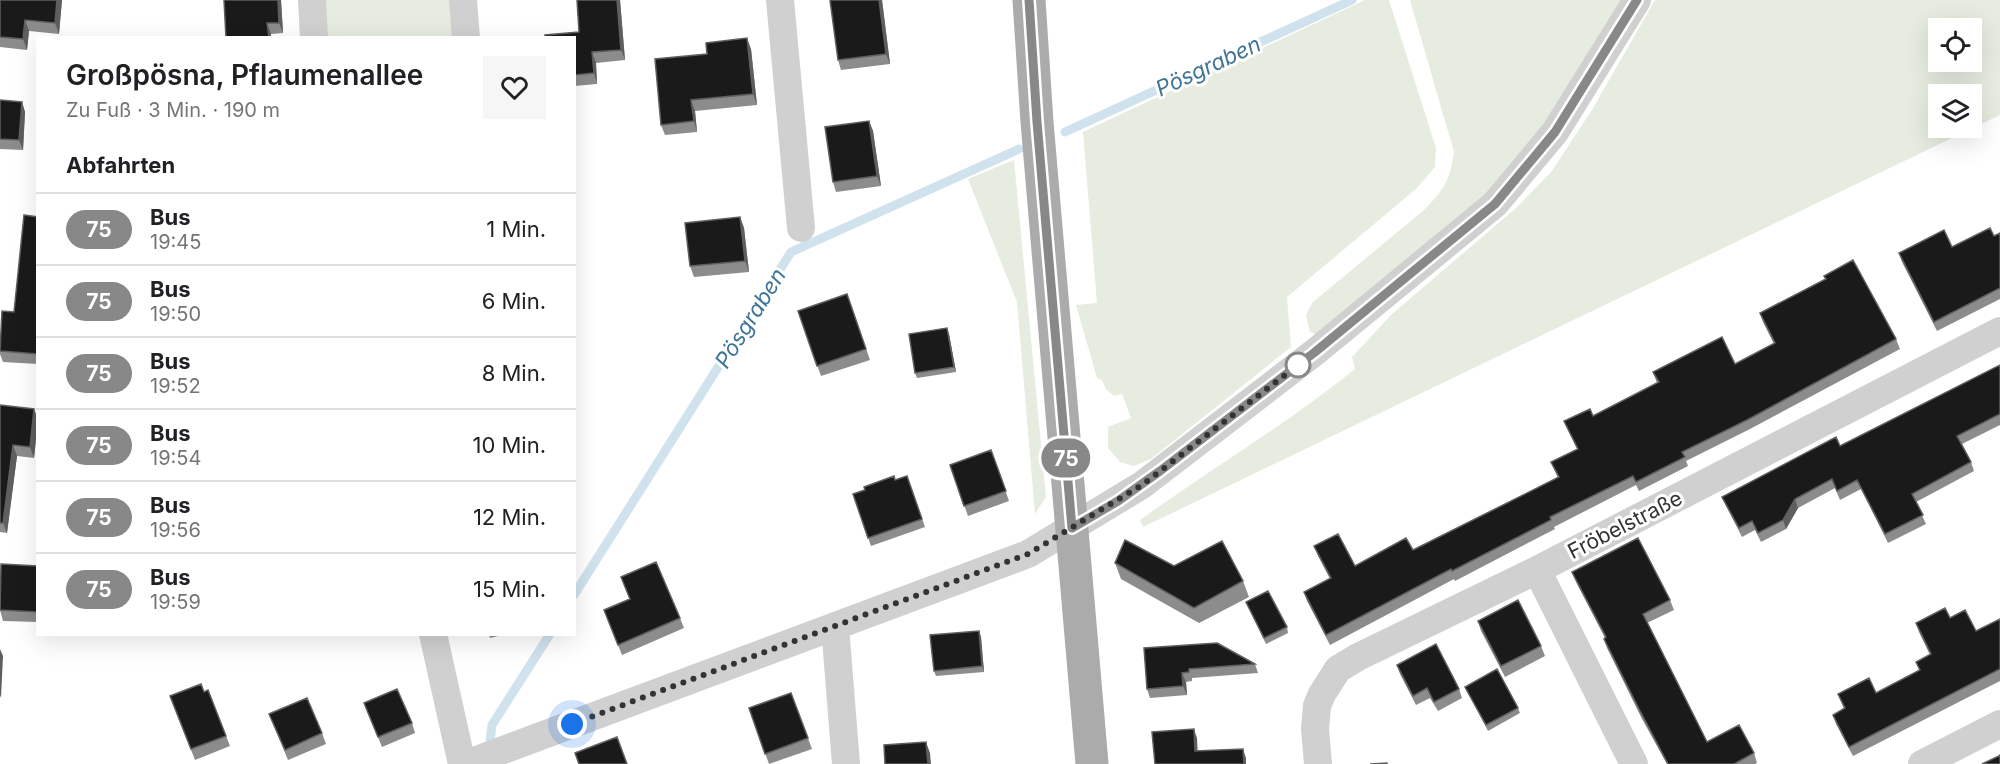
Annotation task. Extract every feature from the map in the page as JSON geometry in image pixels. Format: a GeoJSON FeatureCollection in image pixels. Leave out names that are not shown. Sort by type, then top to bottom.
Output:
{"type":"FeatureCollection","features":[{"type":"Feature","properties":{"kind":"main road"},"geometry":{"type":"LineString","coordinates":[[1029,0],[1037,122],[1092,764]]}},
{"type":"Feature","properties":{"kind":"street"},"geometry":{"type":"LineString","coordinates":[[312,0],[314,36]]}},
{"type":"Feature","properties":{"kind":"street"},"geometry":{"type":"LineString","coordinates":[[463,0],[466,36]]}},
{"type":"Feature","properties":{"kind":"street"},"geometry":{"type":"LineString","coordinates":[[780,0],[801,228]]}},
{"type":"Feature","properties":{"kind":"street"},"geometry":{"type":"LineString","coordinates":[[434,636],[477,760],[1028,554],[1142,485],[1315,352],[1495,204],[1555,132],[1637,0]]}},
{"type":"Feature","properties":{"kind":"street","name":"Fröbelstraße"},"geometry":{"type":"LineString","coordinates":[[1317,764],[1315,729],[1317,706],[1338,669],[1358,657],[1537,570],[2000,331]]}},
{"type":"Feature","properties":{"kind":"street"},"geometry":{"type":"LineString","coordinates":[[1537,570],[1634,764]]}},
{"type":"Feature","properties":{"kind":"street"},"geometry":{"type":"LineString","coordinates":[[835,626],[846,764]]}},
{"type":"Feature","properties":{"kind":"street"},"geometry":{"type":"LineString","coordinates":[[1922,764],[2000,724]]}},
{"type":"Feature","properties":{"kind":"shaded area"},"geometry":{"type":"Polygon","coordinates":[[[319,0],[452,0],[455,36],[321,36],[319,0]]]}},
{"type":"Feature","properties":{"kind":"shaded area"},"geometry":{"type":"Polygon","coordinates":[[[1365,0],[1389,0],[1436,148],[1435,167],[1416,189],[1287,297],[1291,347],[1151,459],[1134,466],[1120,462],[1108,448],[1108,427],[1131,418],[1122,394],[1114,396],[1106,389],[1102,380],[1097,378],[1076,305],[1097,303],[1083,132],[1365,0]]]}},
{"type":"Feature","properties":{"kind":"shaded area"},"geometry":{"type":"Polygon","coordinates":[[[1410,0],[1622,0],[1523,159],[1493,191],[1316,334],[1310,332],[1306,315],[1313,302],[1424,210],[1441,190],[1450,170],[1454,152],[1410,0]]]}},
{"type":"Feature","properties":{"kind":"shaded area"},"geometry":{"type":"Polygon","coordinates":[[[1655,0],[2000,0],[2000,115],[1982,124],[1982,84],[1928,84],[1928,138],[1952,138],[1143,527],[1140,520],[1303,409],[1355,369],[1352,357],[1392,314],[1515,209],[1552,171],[1593,108],[1655,0]]]}},
{"type":"Feature","properties":{"kind":"shaded area"},"geometry":{"type":"Polygon","coordinates":[[[1014,160],[1046,497],[1035,514],[1017,302],[968,179],[1014,160]]]}},
{"type":"Feature","properties":{"kind":"building"},"geometry":{"type":"Polygon","coordinates":[[[0,0],[57,0],[55,23],[25,20],[23,39],[0,37],[0,0]]]}},
{"type":"Feature","properties":{"kind":"building"},"geometry":{"type":"Polygon","coordinates":[[[224,0],[278,0],[279,23],[267,23],[269,36],[226,36],[224,0]]]}},
{"type":"Feature","properties":{"kind":"building"},"geometry":{"type":"Polygon","coordinates":[[[577,0],[617,0],[621,50],[592,52],[594,73],[576,75],[576,36],[545,36],[579,32],[577,0]]]}},
{"type":"Feature","properties":{"kind":"building"},"geometry":{"type":"Polygon","coordinates":[[[830,0],[879,0],[886,54],[838,60],[830,0]]]}},
{"type":"Feature","properties":{"kind":"building"},"geometry":{"type":"Polygon","coordinates":[[[747,38],[753,94],[691,100],[694,121],[661,125],[655,59],[707,54],[706,43],[747,38]]]}},
{"type":"Feature","properties":{"kind":"building"},"geometry":{"type":"Polygon","coordinates":[[[0,100],[22,102],[19,140],[0,139],[0,100]]]}},
{"type":"Feature","properties":{"kind":"building"},"geometry":{"type":"Polygon","coordinates":[[[869,121],[877,176],[833,182],[825,127],[869,121]]]}},
{"type":"Feature","properties":{"kind":"building"},"geometry":{"type":"Polygon","coordinates":[[[24,215],[36,217],[36,354],[0,351],[2,311],[14,312],[24,215]]]}},
{"type":"Feature","properties":{"kind":"building"},"geometry":{"type":"Polygon","coordinates":[[[740,217],[745,261],[690,266],[685,223],[740,217]]]}},
{"type":"Feature","properties":{"kind":"building"},"geometry":{"type":"Polygon","coordinates":[[[1990,228],[1994,236],[2000,233],[2000,288],[1934,322],[1899,253],[1944,230],[1952,247],[1990,228]]]}},
{"type":"Feature","properties":{"kind":"building"},"geometry":{"type":"Polygon","coordinates":[[[1853,260],[1896,339],[1747,420],[1682,452],[1685,457],[1636,482],[1633,476],[1550,517],[1551,520],[1452,571],[1451,569],[1326,635],[1304,592],[1331,578],[1314,546],[1338,534],[1355,566],[1406,538],[1413,550],[1559,477],[1551,462],[1578,449],[1564,421],[1590,409],[1593,416],[1659,382],[1653,372],[1722,337],[1735,364],[1775,343],[1760,313],[1826,279],[1824,276],[1853,260]]]}},
{"type":"Feature","properties":{"kind":"building"},"geometry":{"type":"Polygon","coordinates":[[[847,294],[866,349],[817,366],[798,311],[847,294]]]}},
{"type":"Feature","properties":{"kind":"building"},"geometry":{"type":"Polygon","coordinates":[[[947,328],[954,367],[915,373],[909,334],[947,328]]]}},
{"type":"Feature","properties":{"kind":"building"},"geometry":{"type":"Polygon","coordinates":[[[2000,365],[2000,414],[1957,436],[1971,462],[1912,494],[1923,515],[1885,534],[1857,480],[1837,491],[1832,479],[1795,499],[1783,520],[1758,533],[1752,521],[1739,528],[1722,497],[1836,437],[1840,446],[2000,365]]]}},
{"type":"Feature","properties":{"kind":"building"},"geometry":{"type":"Polygon","coordinates":[[[0,405],[34,409],[30,447],[13,445],[3,523],[0,523],[0,405]]]}},
{"type":"Feature","properties":{"kind":"building"},"geometry":{"type":"Polygon","coordinates":[[[991,450],[1006,491],[964,506],[950,465],[991,450]]]}},
{"type":"Feature","properties":{"kind":"building"},"geometry":{"type":"Polygon","coordinates":[[[894,476],[895,480],[907,476],[922,519],[868,538],[853,494],[865,490],[864,487],[894,476]]]}},
{"type":"Feature","properties":{"kind":"building"},"geometry":{"type":"Polygon","coordinates":[[[1638,538],[1670,600],[1643,614],[1707,742],[1739,725],[1754,753],[1734,764],[1668,764],[1572,572],[1638,538]]]}},
{"type":"Feature","properties":{"kind":"building"},"geometry":{"type":"Polygon","coordinates":[[[1125,540],[1174,566],[1222,541],[1243,581],[1194,608],[1115,563],[1125,540]]]}},
{"type":"Feature","properties":{"kind":"building"},"geometry":{"type":"Polygon","coordinates":[[[656,562],[680,618],[618,645],[604,610],[630,599],[621,577],[656,562]]]}},
{"type":"Feature","properties":{"kind":"building"},"geometry":{"type":"Polygon","coordinates":[[[1,564],[36,566],[36,612],[0,610],[1,564]]]}},
{"type":"Feature","properties":{"kind":"building"},"geometry":{"type":"Polygon","coordinates":[[[1268,591],[1287,627],[1264,638],[1246,602],[1268,591]]]}},
{"type":"Feature","properties":{"kind":"building"},"geometry":{"type":"Polygon","coordinates":[[[1518,600],[1541,646],[1501,666],[1478,621],[1518,600]]]}},
{"type":"Feature","properties":{"kind":"building"},"geometry":{"type":"Polygon","coordinates":[[[1945,608],[1950,618],[1965,610],[1976,631],[2000,619],[2000,669],[1849,747],[1833,715],[1845,708],[1838,694],[1869,678],[1876,693],[1920,670],[1916,662],[1931,654],[1916,623],[1945,608]]]}},
{"type":"Feature","properties":{"kind":"building"},"geometry":{"type":"Polygon","coordinates":[[[979,631],[982,666],[934,671],[930,635],[979,631]]]}},
{"type":"Feature","properties":{"kind":"building"},"geometry":{"type":"Polygon","coordinates":[[[1217,643],[1255,664],[1189,669],[1189,672],[1182,673],[1183,686],[1147,689],[1144,648],[1217,643]]]}},
{"type":"Feature","properties":{"kind":"building"},"geometry":{"type":"Polygon","coordinates":[[[1436,644],[1459,689],[1434,702],[1427,688],[1413,696],[1397,665],[1436,644]]]}},
{"type":"Feature","properties":{"kind":"building"},"geometry":{"type":"Polygon","coordinates":[[[1497,669],[1518,708],[1486,725],[1465,687],[1497,669]]]}},
{"type":"Feature","properties":{"kind":"building"},"geometry":{"type":"Polygon","coordinates":[[[201,684],[204,692],[208,690],[226,736],[191,749],[170,696],[201,684]]]}},
{"type":"Feature","properties":{"kind":"building"},"geometry":{"type":"Polygon","coordinates":[[[397,689],[412,723],[378,737],[364,703],[397,689]]]}},
{"type":"Feature","properties":{"kind":"building"},"geometry":{"type":"Polygon","coordinates":[[[791,693],[808,738],[765,754],[749,708],[791,693]]]}},
{"type":"Feature","properties":{"kind":"building"},"geometry":{"type":"Polygon","coordinates":[[[307,698],[322,733],[285,750],[269,714],[307,698]]]}},
{"type":"Feature","properties":{"kind":"building"},"geometry":{"type":"Polygon","coordinates":[[[1194,729],[1195,751],[1243,749],[1244,764],[1155,764],[1152,732],[1194,729]]]}},
{"type":"Feature","properties":{"kind":"building"},"geometry":{"type":"Polygon","coordinates":[[[617,737],[627,764],[579,764],[575,753],[617,737]]]}},
{"type":"Feature","properties":{"kind":"building"},"geometry":{"type":"Polygon","coordinates":[[[926,742],[928,764],[885,764],[884,745],[926,742]]]}},
{"type":"Feature","properties":{"kind":"building"},"geometry":{"type":"Polygon","coordinates":[[[1999,756],[2000,764],[1982,764],[1999,756]]]}},
{"type":"Feature","properties":{"kind":"waterway","name":"Pösgraben"},"geometry":{"type":"LineString","coordinates":[[1065,132],[1352,0]]}},
{"type":"Feature","properties":{"kind":"waterway","name":"Pösgraben"},"geometry":{"type":"LineString","coordinates":[[576,592],[791,252],[1019,149]]}},
{"type":"Feature","properties":{"kind":"waterway","name":"Pösgraben"},"geometry":{"type":"LineString","coordinates":[[489,750],[492,725],[549,636]]}},
{"type":"Feature","properties":{"kind":"bus line","name":"75"},"geometry":{"type":"LineString","coordinates":[[1029,0],[1037,122],[1072,528],[1142,485],[1315,352],[1495,204],[1555,132],[1637,0]]}},
{"type":"Feature","properties":{"kind":"route"},"geometry":{"type":"LineString","coordinates":[[572,724],[1028,554],[1142,485],[1298,365]]}}]}
